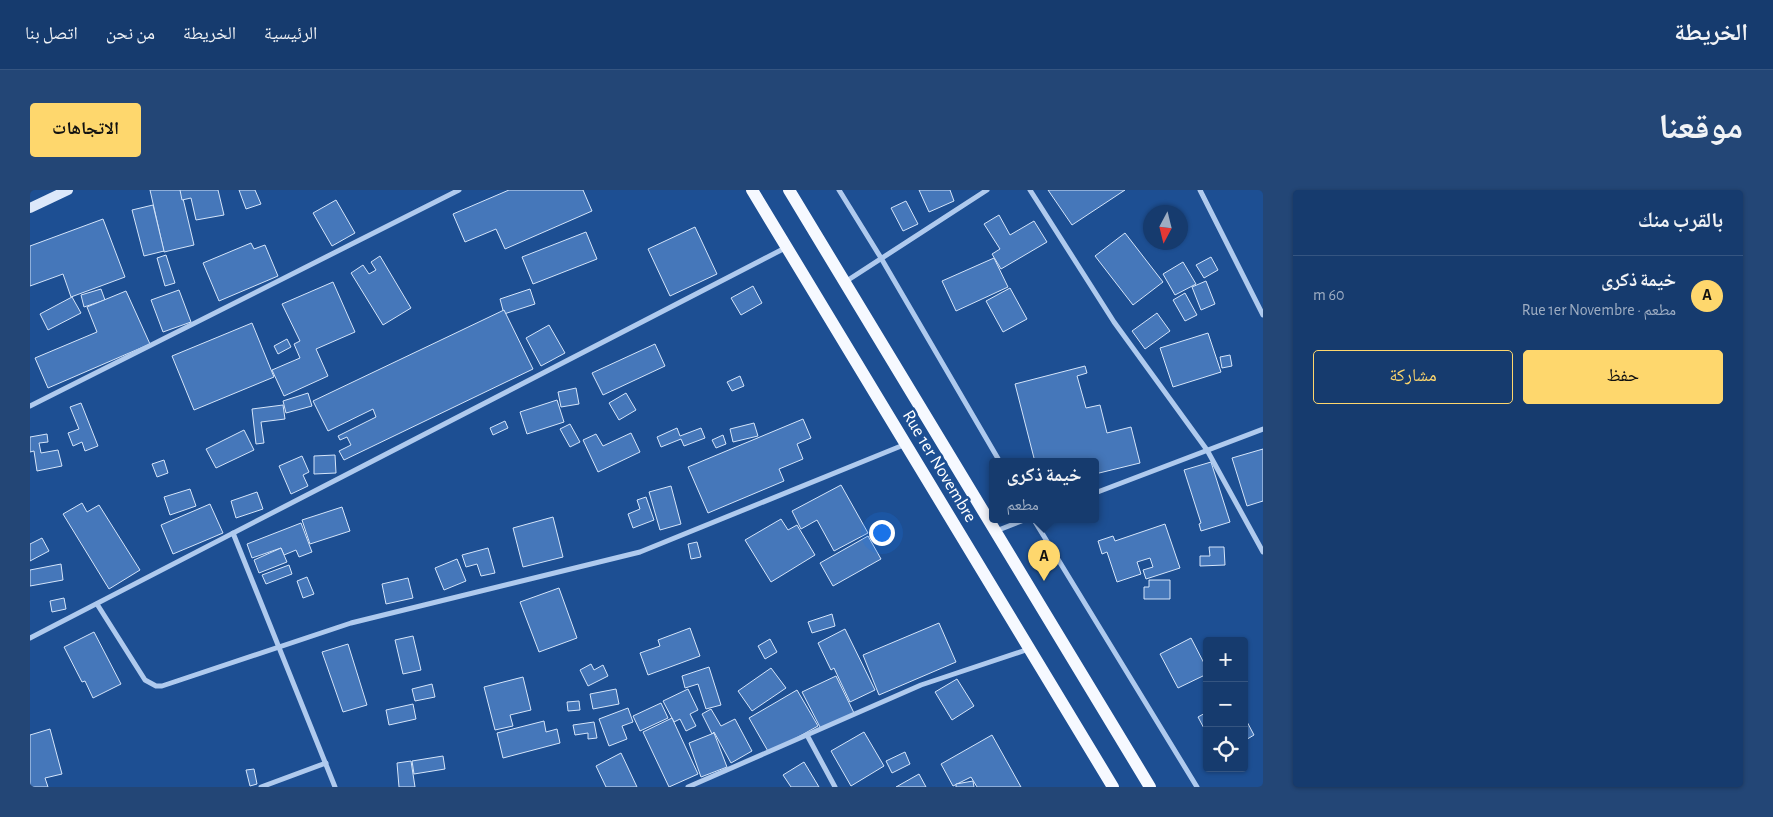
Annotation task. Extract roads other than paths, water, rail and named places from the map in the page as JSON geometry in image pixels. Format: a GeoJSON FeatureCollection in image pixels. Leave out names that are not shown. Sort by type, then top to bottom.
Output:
{"type":"FeatureCollection","features":[{"type":"Feature","properties":{"kind":"main road","name":"Rue 1er Novembre"},"geometry":{"type":"LineString","coordinates":[[752,190],[1113,787]]}},
{"type":"Feature","properties":{"kind":"main road"},"geometry":{"type":"LineString","coordinates":[[789,190],[989,520]]}},
{"type":"Feature","properties":{"kind":"main road"},"geometry":{"type":"LineString","coordinates":[[991,523],[1150,787]]}},
{"type":"Feature","properties":{"kind":"street"},"geometry":{"type":"LineString","coordinates":[[30,208],[68,190]]}},
{"type":"Feature","properties":{"kind":"street"},"geometry":{"type":"LineString","coordinates":[[30,406],[459,190]]}},
{"type":"Feature","properties":{"kind":"street"},"geometry":{"type":"LineString","coordinates":[[839,190],[998,458]]}},
{"type":"Feature","properties":{"kind":"street"},"geometry":{"type":"LineString","coordinates":[[844,282],[987,190]]}},
{"type":"Feature","properties":{"kind":"street"},"geometry":{"type":"LineString","coordinates":[[1030,190],[1114,322],[1207,450],[1263,552]]}},
{"type":"Feature","properties":{"kind":"street"},"geometry":{"type":"LineString","coordinates":[[1200,190],[1263,315]]}},
{"type":"Feature","properties":{"kind":"street"},"geometry":{"type":"LineString","coordinates":[[30,638],[788,247]]}},
{"type":"Feature","properties":{"kind":"street"},"geometry":{"type":"LineString","coordinates":[[1099,491],[1263,428]]}},
{"type":"Feature","properties":{"kind":"street"},"geometry":{"type":"LineString","coordinates":[[97,604],[145,680],[156,686],[162,686],[277,646],[351,623],[640,552],[906,444]]}},
{"type":"Feature","properties":{"kind":"street"},"geometry":{"type":"LineString","coordinates":[[996,531],[1016,523]]}},
{"type":"Feature","properties":{"kind":"street"},"geometry":{"type":"LineString","coordinates":[[1036,523],[1197,787]]}},
{"type":"Feature","properties":{"kind":"street"},"geometry":{"type":"LineString","coordinates":[[233,534],[335,787]]}},
{"type":"Feature","properties":{"kind":"street"},"geometry":{"type":"LineString","coordinates":[[688,787],[920,685],[1030,649]]}},
{"type":"Feature","properties":{"kind":"street"},"geometry":{"type":"LineString","coordinates":[[807,735],[835,787]]}},
{"type":"Feature","properties":{"kind":"street"},"geometry":{"type":"LineString","coordinates":[[261,787],[326,763]]}},
{"type":"Feature","properties":{"kind":"place","name":"خيمة ذكرى"},"geometry":{"type":"Point","coordinates":[1044,581]}}]}
